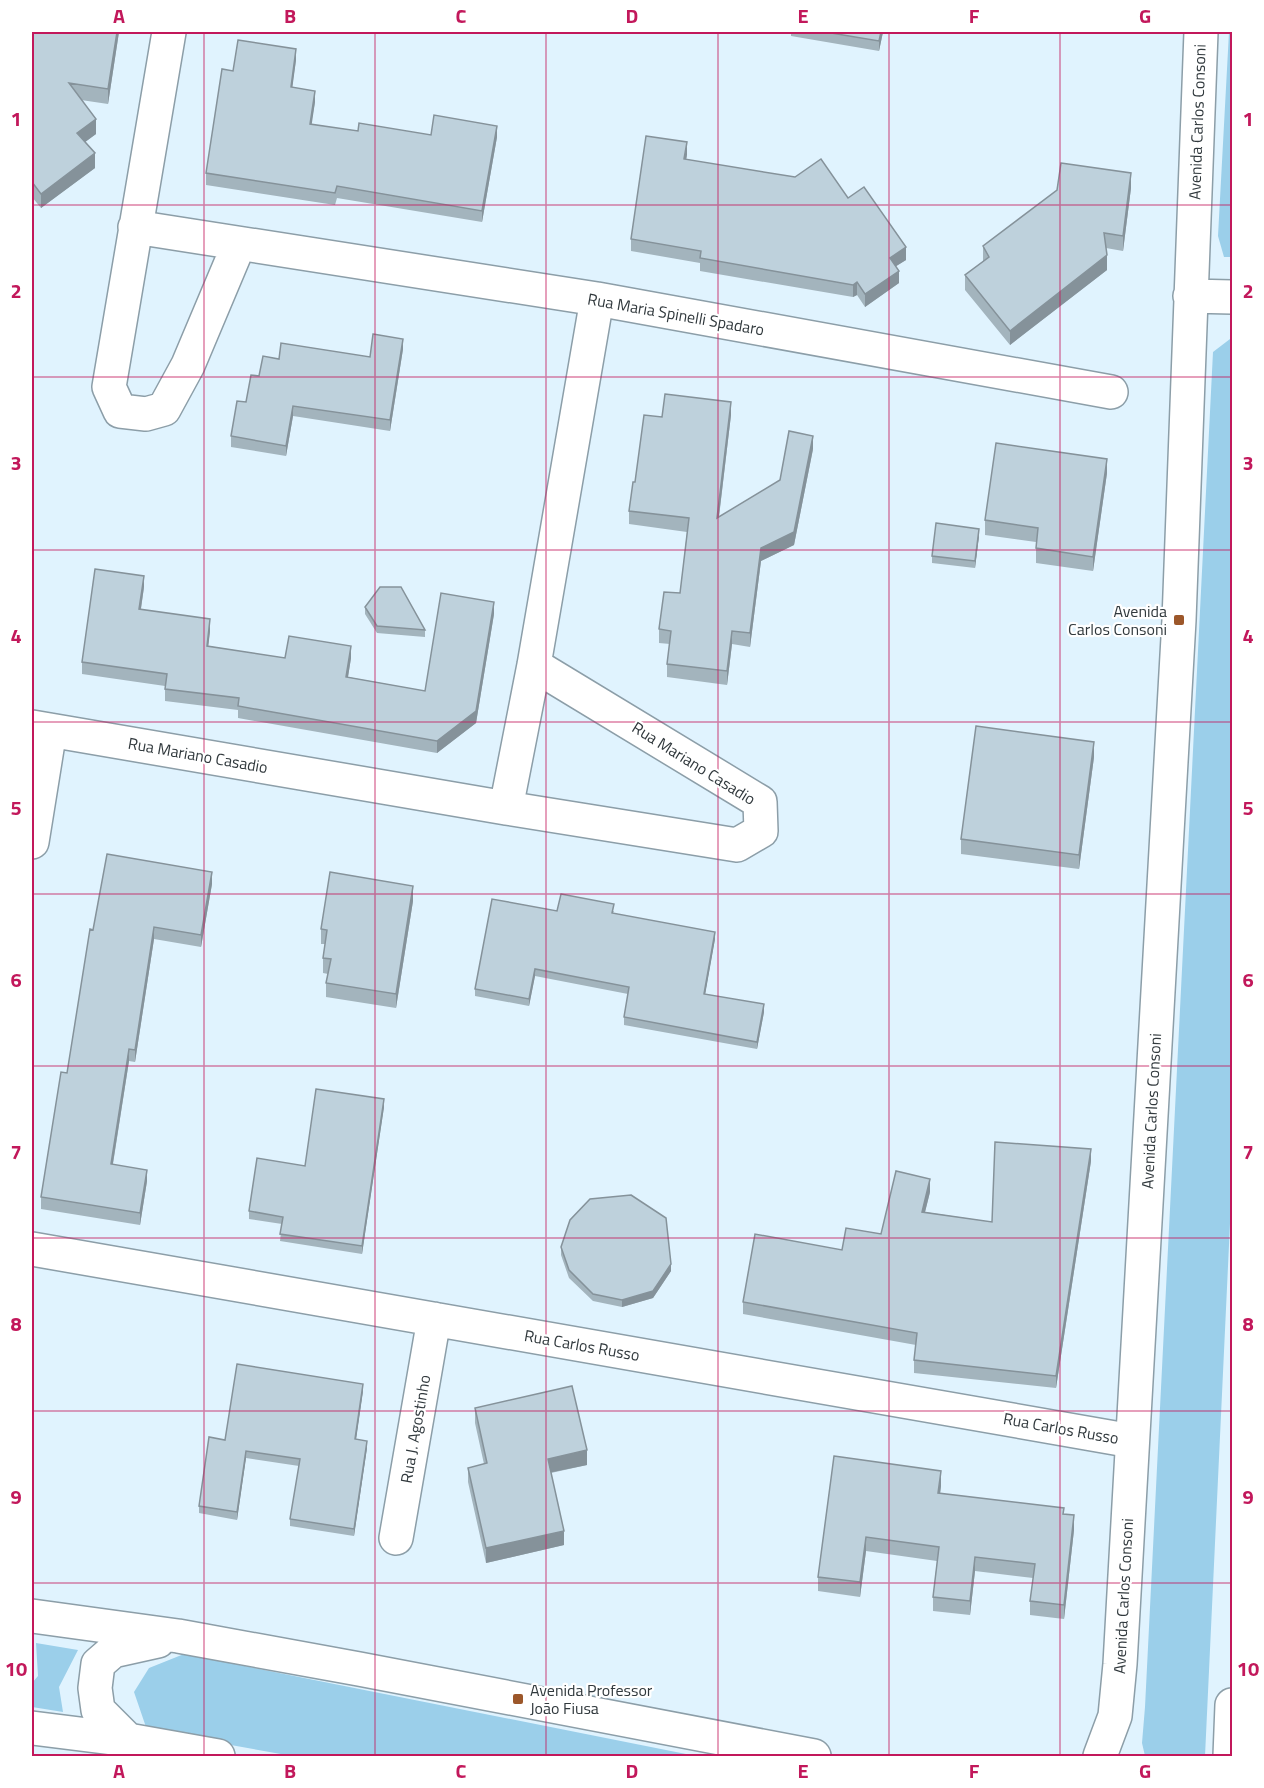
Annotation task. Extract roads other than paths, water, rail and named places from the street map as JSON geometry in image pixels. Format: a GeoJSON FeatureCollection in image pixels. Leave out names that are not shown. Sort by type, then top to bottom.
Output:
{"type":"FeatureCollection","features":[{"type":"Feature","properties":{"kind":"street"},"geometry":{"type":"LineString","coordinates":[[169,32],[109,387],[120,411],[146,414],[164,409],[188,365],[239,244]]}},
{"type":"Feature","properties":{"kind":"street","name":"Avenida Carlos Consoni"},"geometry":{"type":"LineString","coordinates":[[1100,1756],[1115,1716],[1120,1664],[1179,620],[1201,32]]}},
{"type":"Feature","properties":{"kind":"street","name":"Rua Maria Spinelli Spadaro"},"geometry":{"type":"LineString","coordinates":[[135,227],[597,299],[1111,392]]}},
{"type":"Feature","properties":{"kind":"street"},"geometry":{"type":"LineString","coordinates":[[1190,296],[1233,297]]}},
{"type":"Feature","properties":{"kind":"street"},"geometry":{"type":"LineString","coordinates":[[506,808],[534,665],[597,299]]}},
{"type":"Feature","properties":{"kind":"street","name":"Rua Mariano Casadio"},"geometry":{"type":"LineString","coordinates":[[41,728],[506,808],[737,845],[761,831],[760,802],[534,665]]}},
{"type":"Feature","properties":{"kind":"street"},"geometry":{"type":"LineString","coordinates":[[32,842],[41,728]]}},
{"type":"Feature","properties":{"kind":"street","name":"Rua Carlos Russo"},"geometry":{"type":"LineString","coordinates":[[32,1249],[1132,1441]]}},
{"type":"Feature","properties":{"kind":"street","name":"Rua J. Agostinho"},"geometry":{"type":"LineString","coordinates":[[396,1538],[434,1319]]}},
{"type":"Feature","properties":{"kind":"street"},"geometry":{"type":"LineString","coordinates":[[32,1616],[178,1636],[814,1756]]}},
{"type":"Feature","properties":{"kind":"street"},"geometry":{"type":"LineString","coordinates":[[128,1740],[98,1710],[95,1688],[98,1664],[113,1652],[178,1636]]}},
{"type":"Feature","properties":{"kind":"street"},"geometry":{"type":"LineString","coordinates":[[1230,1756],[1233,1705]]}},
{"type":"Feature","properties":{"kind":"street"},"geometry":{"type":"LineString","coordinates":[[32,1728],[128,1740],[218,1756]]}},
{"type":"Feature","properties":{"kind":"place","name":"Avenida Carlos Consoni"},"geometry":{"type":"Point","coordinates":[1179,620]}},
{"type":"Feature","properties":{"kind":"place","name":"Avenida Professor João Fiusa"},"geometry":{"type":"Point","coordinates":[518,1699]}}]}
